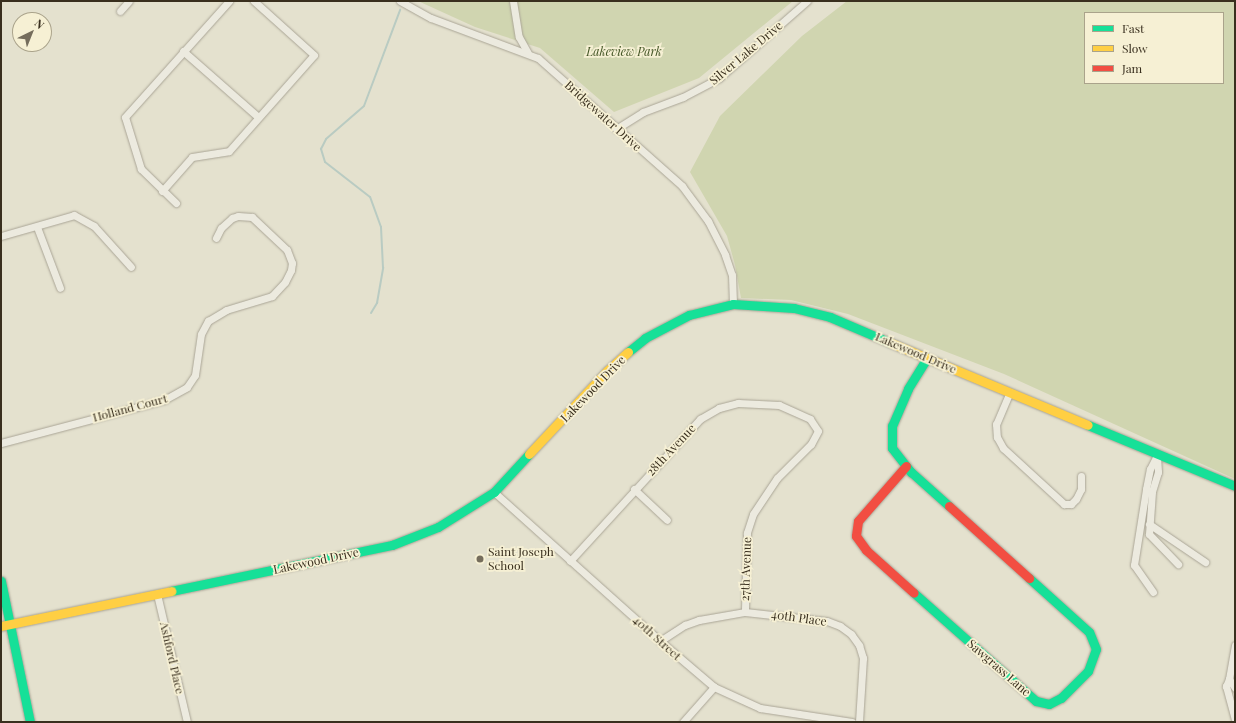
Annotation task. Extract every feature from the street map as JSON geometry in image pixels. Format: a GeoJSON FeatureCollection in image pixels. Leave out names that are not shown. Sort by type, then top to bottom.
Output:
{"type":"FeatureCollection","features":[{"type":"Feature","properties":{"kind":"street"},"geometry":{"type":"LineString","coordinates":[[120,11],[129,1]]}},
{"type":"Feature","properties":{"kind":"street"},"geometry":{"type":"LineString","coordinates":[[176,203],[162,191],[138,163],[125,116],[229,1]]}},
{"type":"Feature","properties":{"kind":"street"},"geometry":{"type":"LineString","coordinates":[[162,191],[192,157],[229,151],[314,55],[254,1]]}},
{"type":"Feature","properties":{"kind":"street","name":"Bridgewater Drive"},"geometry":{"type":"LineString","coordinates":[[400,1],[431,18],[528,53],[547,66],[616,129],[682,186],[696,201],[716,236],[732,275],[733,304]]}},
{"type":"Feature","properties":{"kind":"street"},"geometry":{"type":"LineString","coordinates":[[513,1],[519,37],[528,53]]}},
{"type":"Feature","properties":{"kind":"street","name":"Silver Lake Drive"},"geometry":{"type":"LineString","coordinates":[[616,129],[643,112],[683,97],[719,78],[806,1]]}},
{"type":"Feature","properties":{"kind":"street"},"geometry":{"type":"LineString","coordinates":[[183,51],[258,117]]}},
{"type":"Feature","properties":{"kind":"street"},"geometry":{"type":"LineString","coordinates":[[1,236],[74,216],[82,218],[110,241],[131,267]]}},
{"type":"Feature","properties":{"kind":"street","name":"Holland Court"},"geometry":{"type":"LineString","coordinates":[[1,443],[164,400],[187,387],[195,375],[201,334],[208,321],[226,310],[272,296],[285,282],[291,270],[292,263],[287,250],[252,217],[238,216],[232,218],[221,228],[216,238]]}},
{"type":"Feature","properties":{"kind":"street"},"geometry":{"type":"LineString","coordinates":[[37,227],[60,288]]}},
{"type":"Feature","properties":{"kind":"street","name":"Lakewood Drive"},"geometry":{"type":"LineString","coordinates":[[5,625],[392,545],[438,527],[494,492],[608,370],[645,338],[689,315],[733,304],[794,308],[830,317],[1009,394],[1235,486]]}},
{"type":"Feature","properties":{"kind":"street","name":"Sawgrass Lane"},"geometry":{"type":"LineString","coordinates":[[906,466],[858,521],[856,536],[866,550],[1036,701],[1049,704],[1061,698],[1088,671],[1094,660],[1096,649],[1089,632],[906,466],[892,448],[892,426],[908,389],[927,358]]}},
{"type":"Feature","properties":{"kind":"street"},"geometry":{"type":"LineString","coordinates":[[1009,394],[996,424],[997,437],[1004,448],[1064,504],[1071,504],[1076,500],[1081,489],[1081,476]]}},
{"type":"Feature","properties":{"kind":"street","name":"28th Avenue"},"geometry":{"type":"LineString","coordinates":[[570,561],[685,433],[700,419],[719,408],[738,403],[759,402],[779,405],[799,412],[810,419],[818,431]]}},
{"type":"Feature","properties":{"kind":"street","name":"27th Avenue"},"geometry":{"type":"LineString","coordinates":[[745,612],[747,533],[754,514],[772,483],[791,462],[811,444],[818,431]]}},
{"type":"Feature","properties":{"kind":"street"},"geometry":{"type":"LineString","coordinates":[[1157,455],[1158,472],[1152,492],[1149,534],[1178,564]]}},
{"type":"Feature","properties":{"kind":"street"},"geometry":{"type":"LineString","coordinates":[[1153,592],[1134,565],[1150,469],[1157,455]]}},
{"type":"Feature","properties":{"kind":"street"},"geometry":{"type":"LineString","coordinates":[[634,489],[667,520]]}},
{"type":"Feature","properties":{"kind":"street","name":"40th Street"},"geometry":{"type":"LineString","coordinates":[[494,492],[660,641],[714,686],[760,708],[852,722]]}},
{"type":"Feature","properties":{"kind":"street"},"geometry":{"type":"LineString","coordinates":[[1149,524],[1205,562]]}},
{"type":"Feature","properties":{"kind":"street"},"geometry":{"type":"LineString","coordinates":[[1,581],[5,625],[30,722]]}},
{"type":"Feature","properties":{"kind":"street","name":"Ashford Place"},"geometry":{"type":"LineString","coordinates":[[157,594],[187,722]]}},
{"type":"Feature","properties":{"kind":"street","name":"40th Place"},"geometry":{"type":"LineString","coordinates":[[660,641],[685,625],[699,620],[745,612],[827,621],[840,626],[851,634],[859,646],[863,658],[859,722]]}},
{"type":"Feature","properties":{"kind":"street"},"geometry":{"type":"LineString","coordinates":[[1235,646],[1229,679],[1226,686],[1235,719]]}},
{"type":"Feature","properties":{"kind":"street"},"geometry":{"type":"LineString","coordinates":[[1229,679],[1235,688]]}},
{"type":"Feature","properties":{"kind":"street"},"geometry":{"type":"LineString","coordinates":[[683,722],[714,686]]}},
{"type":"Feature","properties":{"kind":"green space","name":"Lakeview Park"},"geometry":{"type":"Polygon","coordinates":[[[418,1],[793,1],[699,78],[614,112],[540,48],[475,27],[418,1]]]}},
{"type":"Feature","properties":{"kind":"green space"},"geometry":{"type":"Polygon","coordinates":[[[847,1],[1235,1],[1235,479],[1004,374],[848,314],[791,300],[741,298],[735,265],[727,236],[690,172],[720,116],[802,36],[847,1]]]}},
{"type":"Feature","properties":{"kind":"waterway"},"geometry":{"type":"LineString","coordinates":[[371,313],[377,303],[383,268],[381,227],[370,197],[325,162],[321,149],[326,139],[364,106],[400,10]]}},
{"type":"Feature","properties":{"kind":"traffic: fast"},"geometry":{"type":"LineString","coordinates":[[628,352],[645,338],[689,315],[733,304],[794,308],[830,317],[891,343]]}},
{"type":"Feature","properties":{"kind":"traffic: fast"},"geometry":{"type":"LineString","coordinates":[[927,358],[908,389],[892,426],[892,448],[911,472],[949,506]]}},
{"type":"Feature","properties":{"kind":"traffic: fast"},"geometry":{"type":"LineString","coordinates":[[1088,425],[1235,486]]}},
{"type":"Feature","properties":{"kind":"traffic: fast"},"geometry":{"type":"LineString","coordinates":[[171,591],[392,545],[438,527],[494,492],[529,454]]}},
{"type":"Feature","properties":{"kind":"traffic: fast"},"geometry":{"type":"LineString","coordinates":[[914,593],[1036,701],[1049,704],[1061,698],[1088,671],[1096,649],[1089,632],[1029,578]]}},
{"type":"Feature","properties":{"kind":"traffic: fast"},"geometry":{"type":"LineString","coordinates":[[1,581],[30,722]]}},
{"type":"Feature","properties":{"kind":"traffic: slow"},"geometry":{"type":"LineString","coordinates":[[891,343],[1088,425]]}},
{"type":"Feature","properties":{"kind":"traffic: slow"},"geometry":{"type":"LineString","coordinates":[[529,454],[608,370],[628,352]]}},
{"type":"Feature","properties":{"kind":"traffic: slow"},"geometry":{"type":"LineString","coordinates":[[1,626],[171,591]]}},
{"type":"Feature","properties":{"kind":"traffic: jam"},"geometry":{"type":"LineString","coordinates":[[906,466],[858,521],[856,536],[866,550],[914,593]]}},
{"type":"Feature","properties":{"kind":"traffic: jam"},"geometry":{"type":"LineString","coordinates":[[949,506],[1029,578]]}},
{"type":"Feature","properties":{"kind":"place","name":"Saint Joseph School"},"geometry":{"type":"Point","coordinates":[480,559]}}]}
